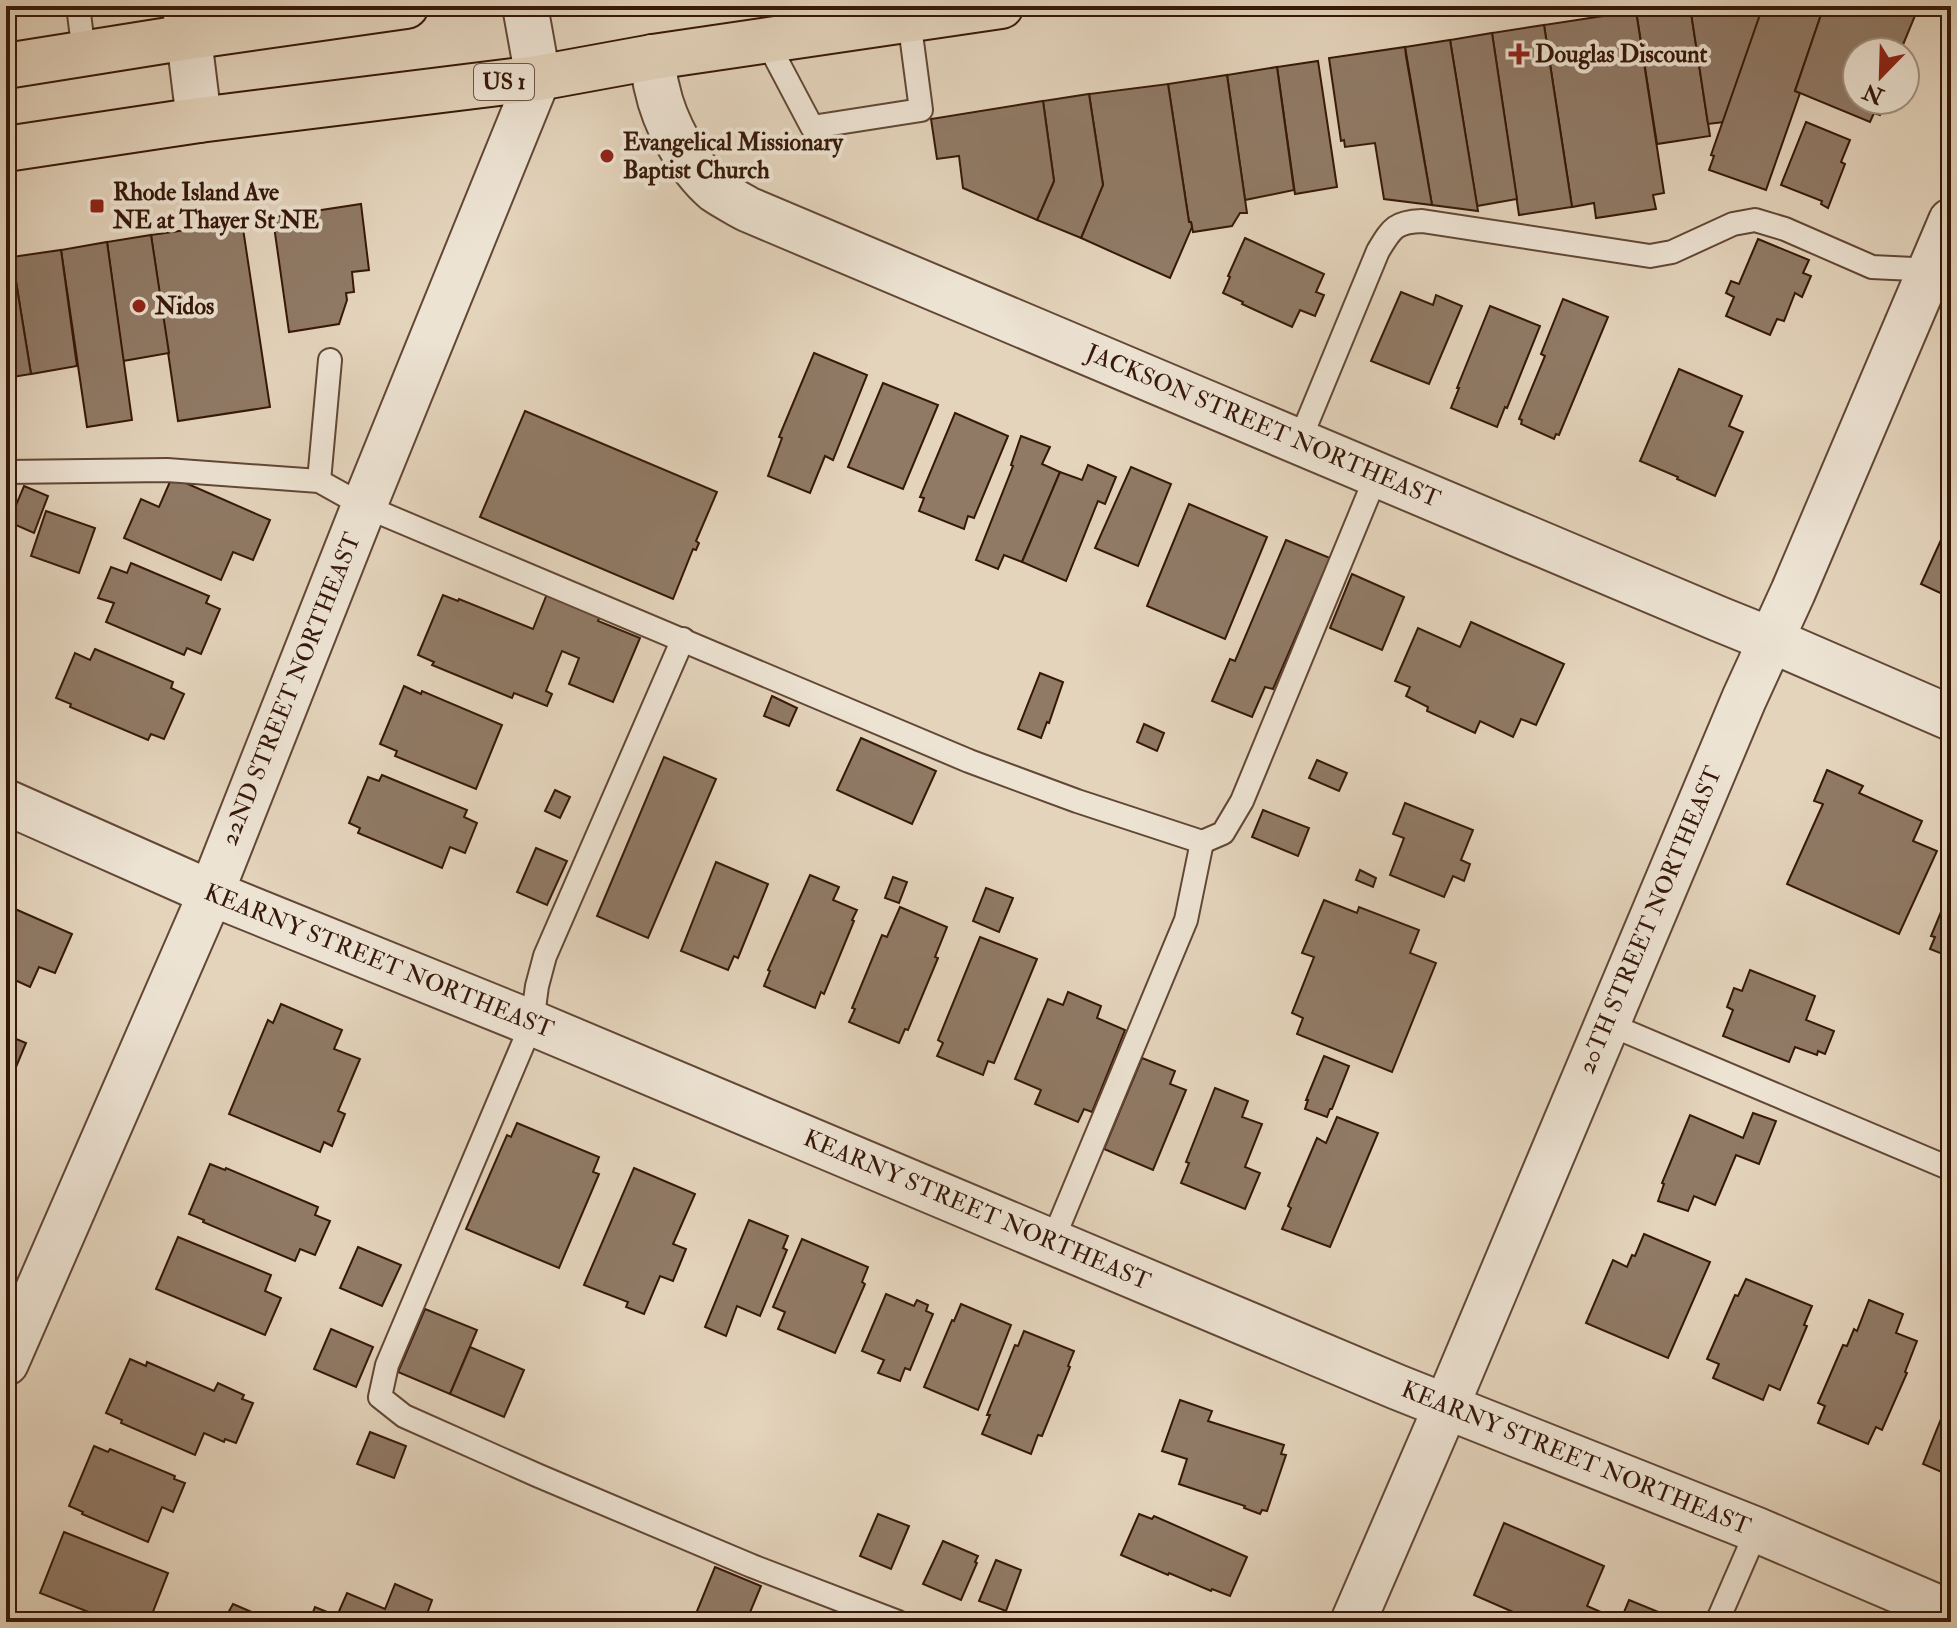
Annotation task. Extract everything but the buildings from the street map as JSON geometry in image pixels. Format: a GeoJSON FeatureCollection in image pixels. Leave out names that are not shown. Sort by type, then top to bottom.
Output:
{"type":"FeatureCollection","features":[{"type":"Feature","properties":{"kind":"main road"},"geometry":{"type":"LineString","coordinates":[[6,66],[84,53],[187,21],[406,6]]}},
{"type":"Feature","properties":{"kind":"main road","name":"US 1"},"geometry":{"type":"LineString","coordinates":[[6,149],[199,120],[538,78],[653,57],[1001,6]]}},
{"type":"Feature","properties":{"kind":"street"},"geometry":{"type":"LineString","coordinates":[[525,6],[538,78]]}},
{"type":"Feature","properties":{"kind":"street"},"geometry":{"type":"LineString","coordinates":[[187,21],[199,120]]}},
{"type":"Feature","properties":{"kind":"street","name":"JACKSON STREET NORTHEAST"},"geometry":{"type":"LineString","coordinates":[[653,57],[657,88],[682,150],[717,191],[747,209],[1951,718]]}},
{"type":"Feature","properties":{"kind":"street","name":"22ND STREET NORTHEAST"},"geometry":{"type":"LineString","coordinates":[[6,1363],[211,893],[538,78]]}},
{"type":"Feature","properties":{"kind":"street","name":"20TH STREET NORTHEAST"},"geometry":{"type":"LineString","coordinates":[[1353,1622],[1744,699],[1941,272],[1951,221]]}},
{"type":"Feature","properties":{"kind":"street","name":"KEARNY STREET NORTHEAST"},"geometry":{"type":"LineString","coordinates":[[6,802],[211,893],[532,1023],[1446,1407],[1757,1530],[1951,1613]]}},
{"type":"Feature","properties":{"kind":"lane"},"geometry":{"type":"LineString","coordinates":[[78,6],[84,53]]}},
{"type":"Feature","properties":{"kind":"lane"},"geometry":{"type":"LineString","coordinates":[[766,40],[812,127],[921,110],[909,19]]}},
{"type":"Feature","properties":{"kind":"lane"},"geometry":{"type":"LineString","coordinates":[[1299,442],[1378,251],[1391,230],[1403,222],[1422,221],[1650,256],[1672,252],[1733,224],[1755,220],[1785,229],[1872,267],[1941,272]]}},
{"type":"Feature","properties":{"kind":"lane"},"geometry":{"type":"LineString","coordinates":[[319,481],[330,360]]}},
{"type":"Feature","properties":{"kind":"lane"},"geometry":{"type":"LineString","coordinates":[[6,472],[167,470],[319,481],[364,506],[969,761],[1202,842],[1223,833],[1242,801],[1377,474]]}},
{"type":"Feature","properties":{"kind":"lane"},"geometry":{"type":"LineString","coordinates":[[683,639],[545,956],[532,1023],[387,1365],[380,1397],[404,1416],[539,1476],[752,1566],[898,1622]]}},
{"type":"Feature","properties":{"kind":"lane"},"geometry":{"type":"LineString","coordinates":[[1052,1242],[1186,920],[1202,842]]}},
{"type":"Feature","properties":{"kind":"lane"},"geometry":{"type":"LineString","coordinates":[[1606,1023],[1951,1169]]}},
{"type":"Feature","properties":{"kind":"lane"},"geometry":{"type":"LineString","coordinates":[[1717,1622],[1757,1530]]}},
{"type":"Feature","properties":{"kind":"place","name":"Douglas Discount"},"geometry":{"type":"Point","coordinates":[1519,54]}},
{"type":"Feature","properties":{"kind":"place","name":"Evangelical Missionary Baptist Church"},"geometry":{"type":"Point","coordinates":[607,156]}},
{"type":"Feature","properties":{"kind":"place","name":"Rhode Island Ave NE at Thayer St NE"},"geometry":{"type":"Point","coordinates":[97,206]}},
{"type":"Feature","properties":{"kind":"place","name":"Nidos"},"geometry":{"type":"Point","coordinates":[139,306]}}]}
